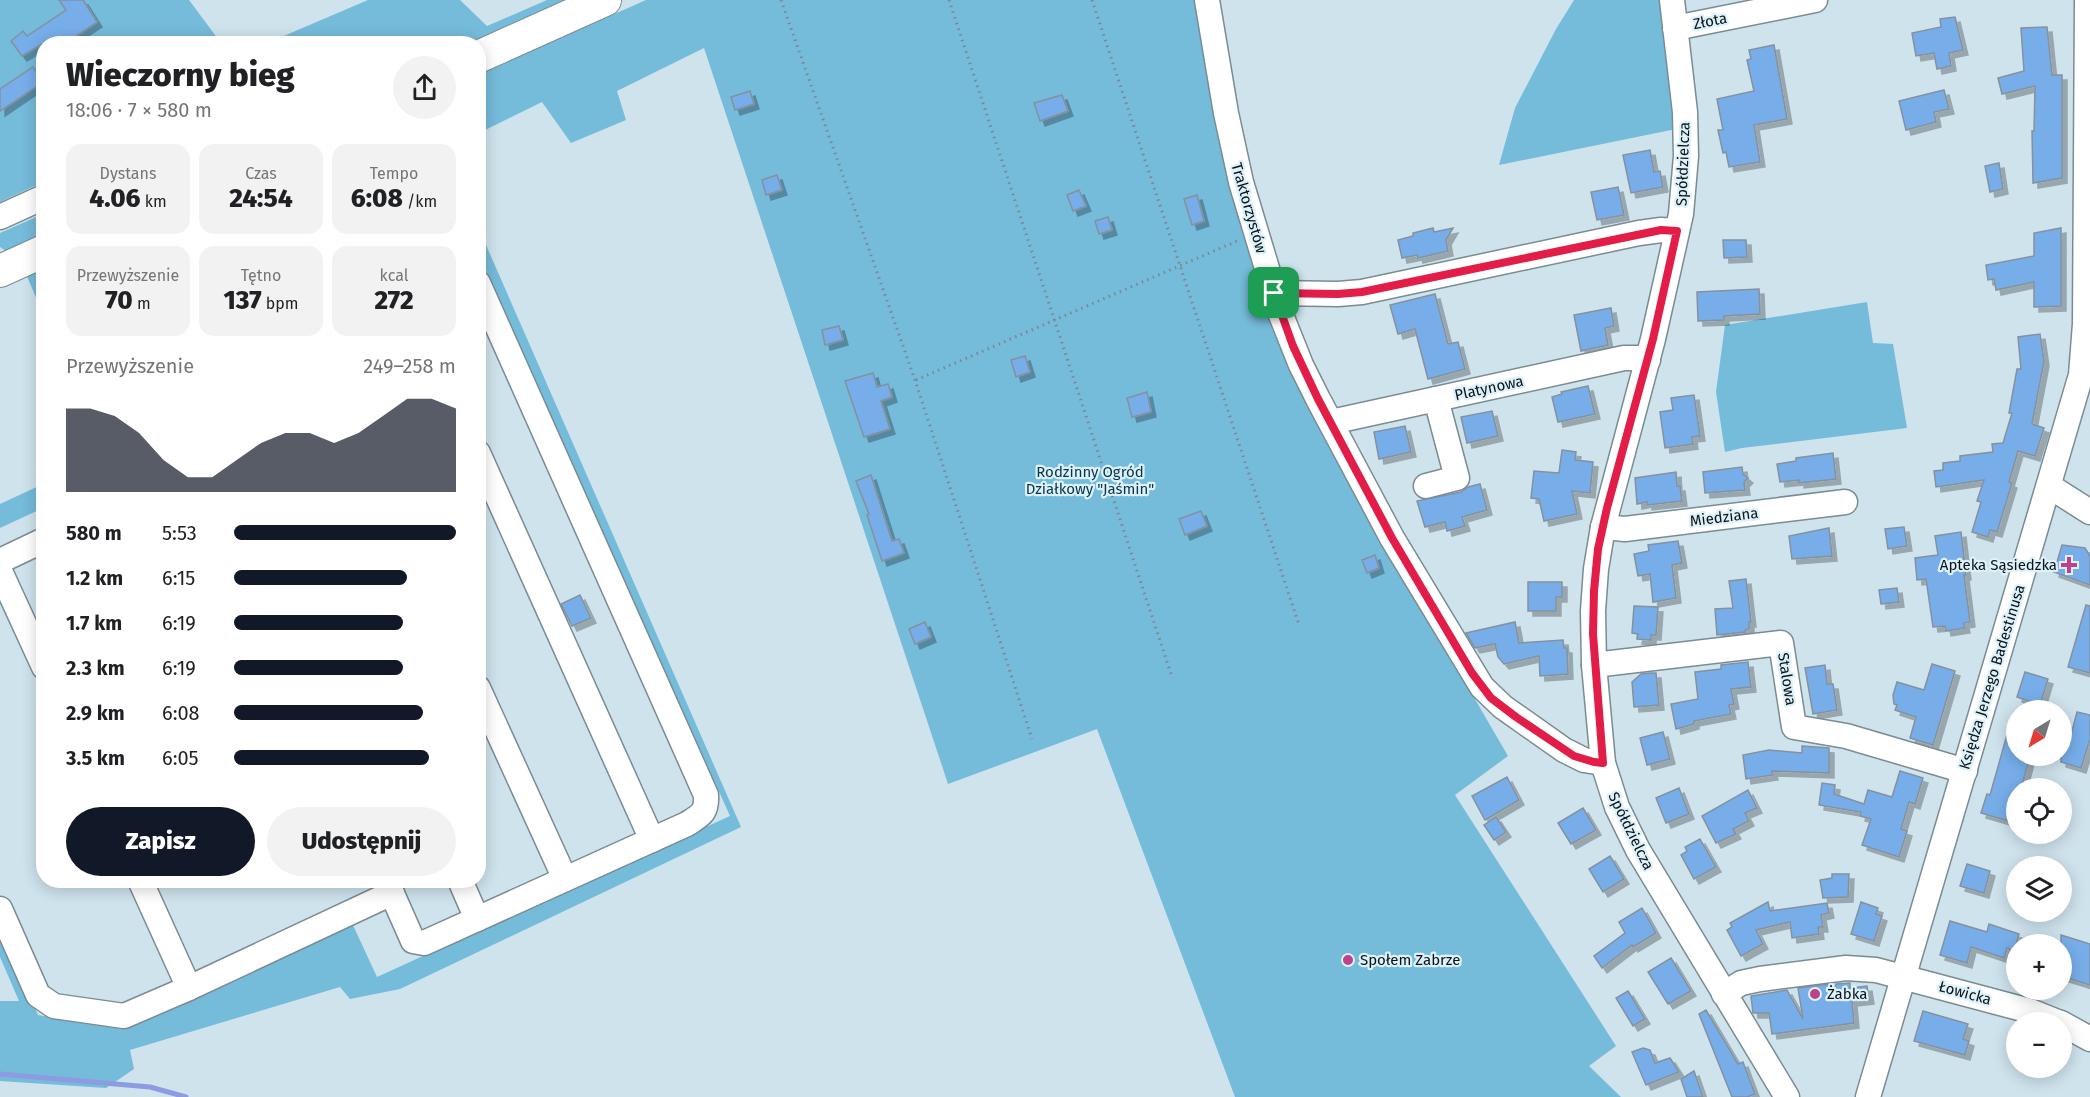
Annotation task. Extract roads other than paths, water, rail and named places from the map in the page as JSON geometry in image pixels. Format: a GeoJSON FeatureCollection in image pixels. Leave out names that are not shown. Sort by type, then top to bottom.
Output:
{"type":"FeatureCollection","features":[{"type":"Feature","properties":{"kind":"main road"},"geometry":{"type":"LineString","coordinates":[[486,53],[606,0]]}},
{"type":"Feature","properties":{"kind":"main road"},"geometry":{"type":"LineString","coordinates":[[0,271],[36,255]]}},
{"type":"Feature","properties":{"kind":"street","name":"Traktorzystów"},"geometry":{"type":"LineString","coordinates":[[1207,0],[1231,138],[1274,293],[1301,365],[1392,538],[1482,687],[1491,698],[1509,712],[1564,750],[1584,760],[1603,763]]}},
{"type":"Feature","properties":{"kind":"street","name":"Spółdzielcza"},"geometry":{"type":"LineString","coordinates":[[1672,0],[1686,132],[1684,179],[1677,231],[1647,360],[1598,549],[1594,591],[1594,666],[1603,763],[1627,830],[1787,1097]]}},
{"type":"Feature","properties":{"kind":"street","name":"Złota"},"geometry":{"type":"LineString","coordinates":[[1675,28],[1815,0]]}},
{"type":"Feature","properties":{"kind":"street","name":"Księdza Jerzego Badestinusa"},"geometry":{"type":"LineString","coordinates":[[1868,1097],[2075,400],[2084,352],[2087,0]]}},
{"type":"Feature","properties":{"kind":"street"},"geometry":{"type":"LineString","coordinates":[[0,217],[36,201]]}},
{"type":"Feature","properties":{"kind":"street"},"geometry":{"type":"LineString","coordinates":[[1274,293],[1362,292],[1639,233],[1661,230],[1677,231]]}},
{"type":"Feature","properties":{"kind":"street"},"geometry":{"type":"LineString","coordinates":[[389,888],[413,941],[424,943],[687,824],[701,815],[706,806],[706,795],[486,301]]}},
{"type":"Feature","properties":{"kind":"street","name":"Platynowa"},"geometry":{"type":"LineString","coordinates":[[1331,422],[1624,358],[1647,360]]}},
{"type":"Feature","properties":{"kind":"street"},"geometry":{"type":"LineString","coordinates":[[1426,486],[1456,478],[1436,399]]}},
{"type":"Feature","properties":{"kind":"street"},"geometry":{"type":"LineString","coordinates":[[486,471],[652,840]]}},
{"type":"Feature","properties":{"kind":"street"},"geometry":{"type":"LineString","coordinates":[[2049,486],[2090,512]]}},
{"type":"Feature","properties":{"kind":"street","name":"Miedziana"},"geometry":{"type":"LineString","coordinates":[[1603,527],[1625,529],[1845,502]]}},
{"type":"Feature","properties":{"kind":"street"},"geometry":{"type":"LineString","coordinates":[[0,561],[36,544]]}},
{"type":"Feature","properties":{"kind":"street"},"geometry":{"type":"LineString","coordinates":[[0,571],[36,650]]}},
{"type":"Feature","properties":{"kind":"street","name":"Stalowa"},"geometry":{"type":"LineString","coordinates":[[1594,666],[1781,643],[1794,727],[1846,736],[1965,771]]}},
{"type":"Feature","properties":{"kind":"street"},"geometry":{"type":"LineString","coordinates":[[486,706],[565,879]]}},
{"type":"Feature","properties":{"kind":"street"},"geometry":{"type":"LineString","coordinates":[[144,888],[189,988]]}},
{"type":"Feature","properties":{"kind":"street"},"geometry":{"type":"LineString","coordinates":[[0,909],[38,995],[54,1006],[124,1016],[189,988],[387,888]]}},
{"type":"Feature","properties":{"kind":"street"},"geometry":{"type":"LineString","coordinates":[[463,888],[477,919]]}},
{"type":"Feature","properties":{"kind":"street","name":"Łowicka"},"geometry":{"type":"LineString","coordinates":[[1724,994],[1741,984],[1760,979],[1846,968],[1876,970],[1904,976],[2033,1012]]}},
{"type":"Feature","properties":{"kind":"street","name":"Łowicka"},"geometry":{"type":"LineString","coordinates":[[2072,1029],[2090,1039]]}},
{"type":"Feature","properties":{"kind":"waterway"},"geometry":{"type":"LineString","coordinates":[[0,1074],[150,1087],[186,1097]]}},
{"type":"Feature","properties":{"kind":"place","name":"Apteka Sąsiedzka"},"geometry":{"type":"Point","coordinates":[2069,565]}},
{"type":"Feature","properties":{"kind":"place","name":"Społem Zabrze"},"geometry":{"type":"Point","coordinates":[1348,960]}},
{"type":"Feature","properties":{"kind":"place","name":"Żabka"},"geometry":{"type":"Point","coordinates":[1815,994]}},
{"type":"Feature","properties":{"kind":"park label","name":"Rodzinny Ogród Działkowy \"Jaśmin\""},"geometry":{"type":"Point","coordinates":[1090,480]}}]}
